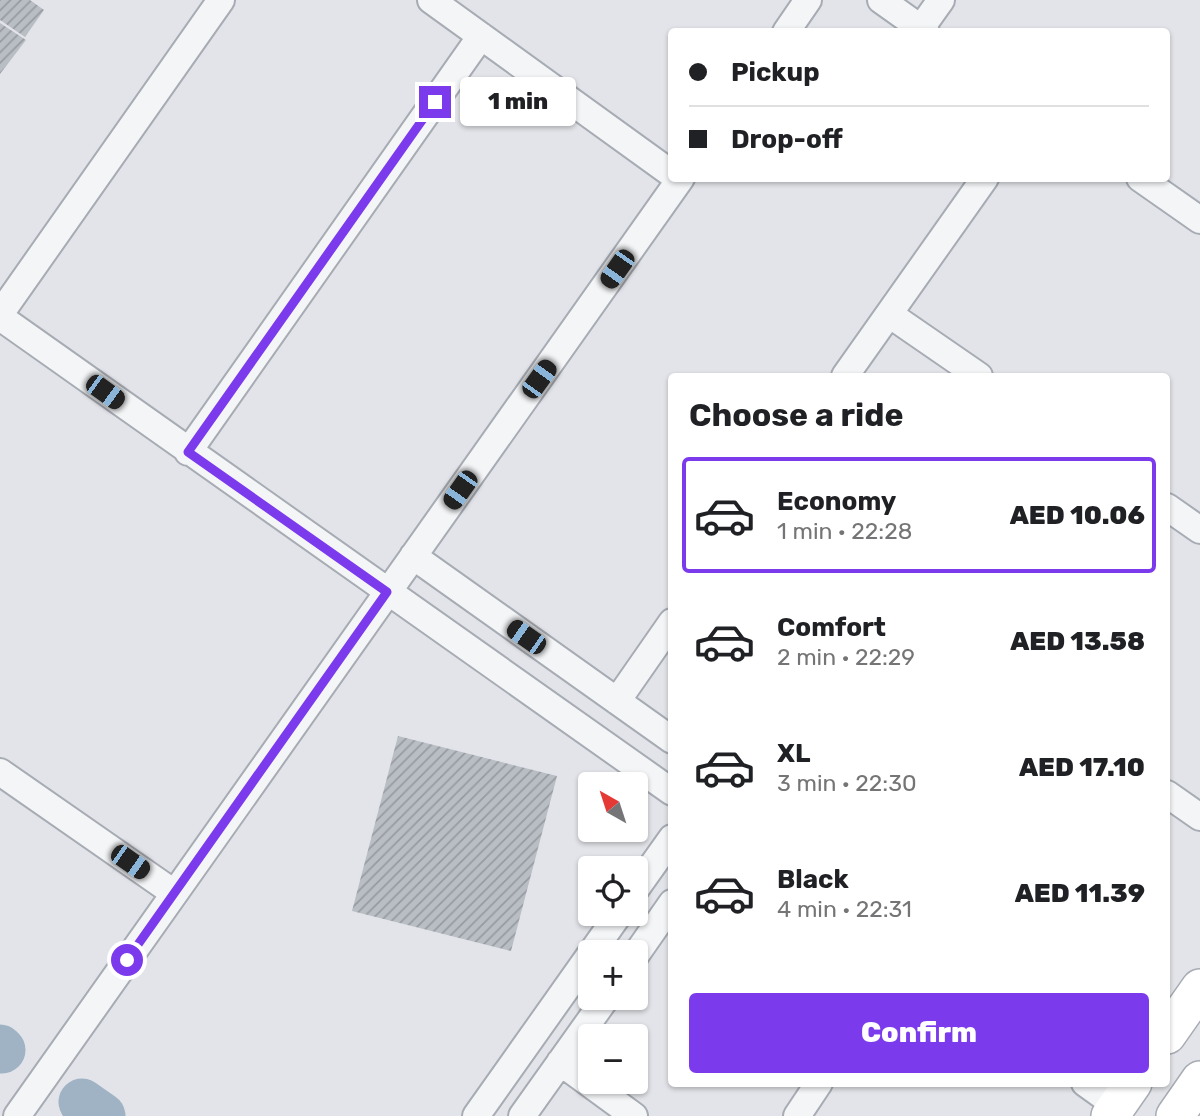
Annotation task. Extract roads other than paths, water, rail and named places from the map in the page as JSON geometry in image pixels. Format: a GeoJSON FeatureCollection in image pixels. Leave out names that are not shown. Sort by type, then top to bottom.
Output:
{"type":"FeatureCollection","features":[{"type":"Feature","properties":{"kind":"street"},"geometry":{"type":"LineString","coordinates":[[220,0],[0,315],[188,452],[668,789]]}},
{"type":"Feature","properties":{"kind":"street"},"geometry":{"type":"LineString","coordinates":[[431,0],[668,171]]}},
{"type":"Feature","properties":{"kind":"street"},"geometry":{"type":"LineString","coordinates":[[789,28],[808,0]]}},
{"type":"Feature","properties":{"kind":"street"},"geometry":{"type":"LineString","coordinates":[[881,0],[921,28]]}},
{"type":"Feature","properties":{"kind":"street"},"geometry":{"type":"LineString","coordinates":[[925,28],[941,0]]}},
{"type":"Feature","properties":{"kind":"street"},"geometry":{"type":"LineString","coordinates":[[188,452],[481,36]]}},
{"type":"Feature","properties":{"kind":"street"},"geometry":{"type":"LineString","coordinates":[[17,1116],[675,182]]}},
{"type":"Feature","properties":{"kind":"street"},"geometry":{"type":"LineString","coordinates":[[847,373],[982,182]]}},
{"type":"Feature","properties":{"kind":"street"},"geometry":{"type":"LineString","coordinates":[[1146,182],[1200,220]]}},
{"type":"Feature","properties":{"kind":"street"},"geometry":{"type":"LineString","coordinates":[[889,314],[975,373]]}},
{"type":"Feature","properties":{"kind":"street"},"geometry":{"type":"LineString","coordinates":[[1170,509],[1200,530]]}},
{"type":"Feature","properties":{"kind":"street"},"geometry":{"type":"LineString","coordinates":[[413,556],[668,737]]}},
{"type":"Feature","properties":{"kind":"street"},"geometry":{"type":"LineString","coordinates":[[617,701],[668,628]]}},
{"type":"Feature","properties":{"kind":"street"},"geometry":{"type":"LineString","coordinates":[[0,772],[174,893]]}},
{"type":"Feature","properties":{"kind":"street"},"geometry":{"type":"LineString","coordinates":[[1170,796],[1200,817]]}},
{"type":"Feature","properties":{"kind":"street"},"geometry":{"type":"LineString","coordinates":[[648,872],[668,844]]}},
{"type":"Feature","properties":{"kind":"street"},"geometry":{"type":"LineString","coordinates":[[646,940],[668,909]]}},
{"type":"Feature","properties":{"kind":"street"},"geometry":{"type":"LineString","coordinates":[[476,1116],[578,971]]}},
{"type":"Feature","properties":{"kind":"street"},"geometry":{"type":"LineString","coordinates":[[1170,1031],[1200,988]]}},
{"type":"Feature","properties":{"kind":"street"},"geometry":{"type":"LineString","coordinates":[[522,1116],[597,1010]]}},
{"type":"Feature","properties":{"kind":"street"},"geometry":{"type":"LineString","coordinates":[[560,1062],[634,1116]]}},
{"type":"Feature","properties":{"kind":"street"},"geometry":{"type":"LineString","coordinates":[[1175,1116],[1200,1080]]}},
{"type":"Feature","properties":{"kind":"street"},"geometry":{"type":"LineString","coordinates":[[797,1116],[816,1087]]}},
{"type":"Feature","properties":{"kind":"street"},"geometry":{"type":"LineString","coordinates":[[1092,1087],[1120,1102]]}},
{"type":"Feature","properties":{"kind":"street"},"geometry":{"type":"LineString","coordinates":[[0,1112],[6,1116]]}},
{"type":"Feature","properties":{"kind":"waterway"},"geometry":{"type":"LineString","coordinates":[[82,1102],[102,1116]]}}]}
